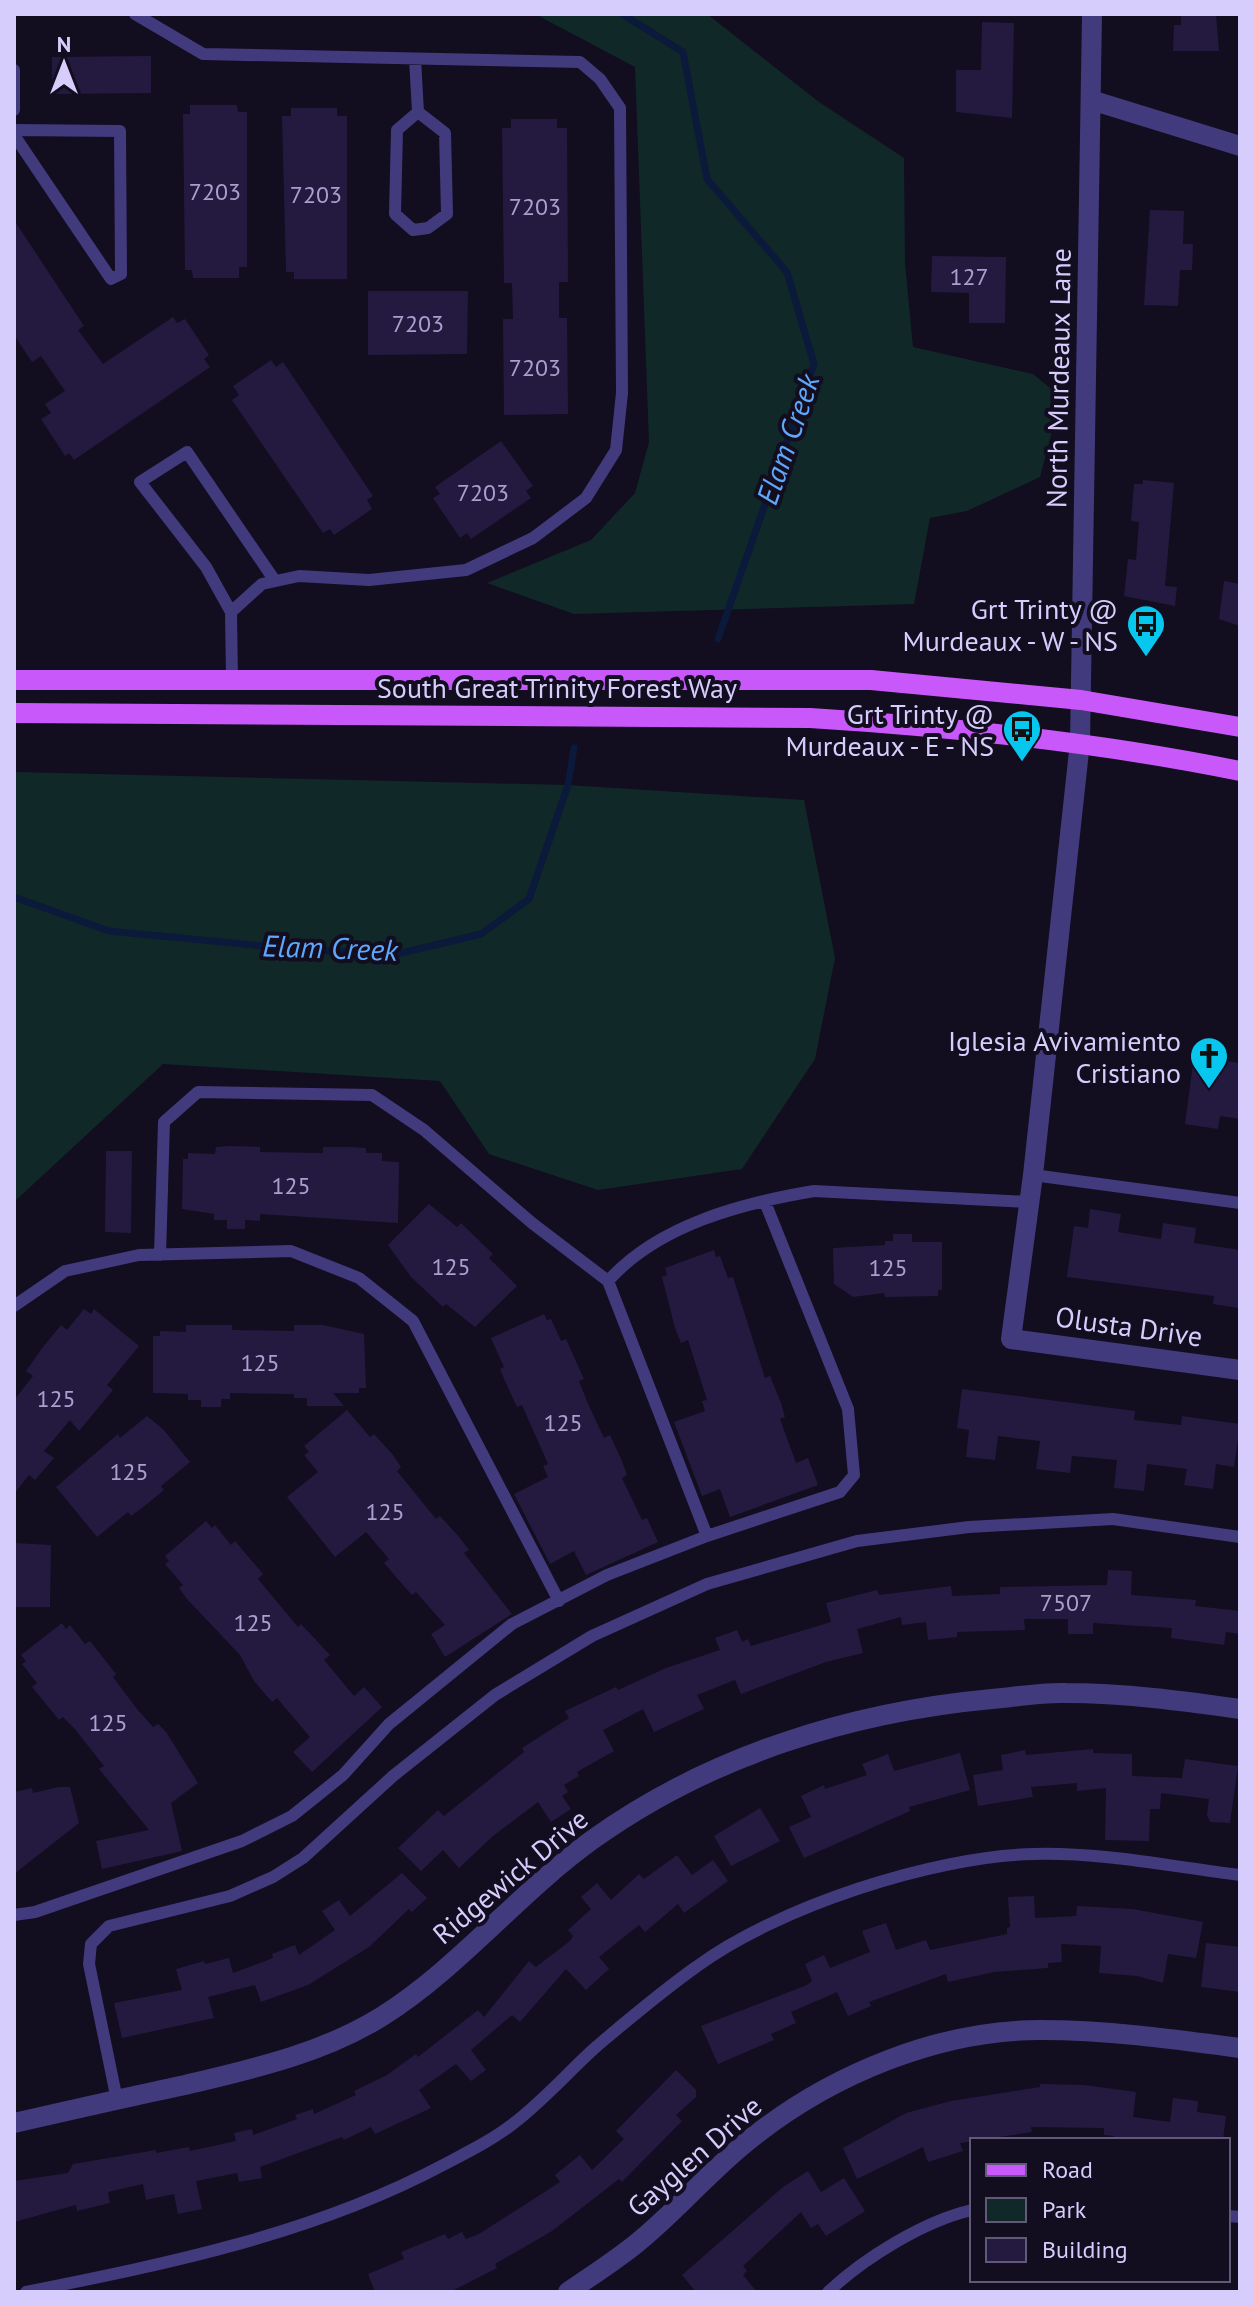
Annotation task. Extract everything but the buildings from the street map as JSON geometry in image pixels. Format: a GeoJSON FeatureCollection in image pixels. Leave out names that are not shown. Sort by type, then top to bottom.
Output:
{"type":"FeatureCollection","features":[{"type":"Feature","properties":{"kind":"main road","name":"South Great Trinity Forest Way"},"geometry":{"type":"LineString","coordinates":[[14,680],[871,680],[1081,700],[1240,727]]}},
{"type":"Feature","properties":{"kind":"main road","name":"South Great Trinity Forest Way"},"geometry":{"type":"LineString","coordinates":[[14,713],[673,714],[810,718],[938,726],[1080,742],[1240,771]]}},
{"type":"Feature","properties":{"kind":"street","name":"North Murdeaux Lane"},"geometry":{"type":"LineString","coordinates":[[1011,1339],[1033,1175],[1080,742],[1092,14]]}},
{"type":"Feature","properties":{"kind":"street"},"geometry":{"type":"LineString","coordinates":[[1091,100],[1240,146]]}},
{"type":"Feature","properties":{"kind":"street","name":"Olusta Drive"},"geometry":{"type":"LineString","coordinates":[[1011,1339],[1240,1370]]}},
{"type":"Feature","properties":{"kind":"street","name":"Ridgewick Drive"},"geometry":{"type":"LineString","coordinates":[[14,2123],[267,2066],[319,2047],[381,2017],[440,1972],[536,1883],[593,1839],[679,1786],[771,1746],[857,1720],[956,1703],[1064,1692],[1166,1699],[1240,1709]]}},
{"type":"Feature","properties":{"kind":"street","name":"Gayglen Drive"},"geometry":{"type":"LineString","coordinates":[[568,2292],[638,2243],[753,2136],[809,2098],[866,2068],[949,2041],[1036,2030],[1119,2032],[1240,2048]]}},
{"type":"Feature","properties":{"kind":"lane"},"geometry":{"type":"LineString","coordinates":[[135,14],[203,54],[580,62],[600,79],[620,108],[622,393],[616,450],[586,498],[533,538],[466,570],[369,580],[299,576],[262,584],[231,612]]}},
{"type":"Feature","properties":{"kind":"lane"},"geometry":{"type":"LineString","coordinates":[[415,59],[418,112],[445,133],[447,214],[428,228],[413,230],[395,214],[397,130],[418,112]]}},
{"type":"Feature","properties":{"kind":"lane"},"geometry":{"type":"LineString","coordinates":[[14,70],[14,112]]}},
{"type":"Feature","properties":{"kind":"lane"},"geometry":{"type":"LineString","coordinates":[[120,131],[121,274],[111,279],[14,133],[120,131]]}},
{"type":"Feature","properties":{"kind":"lane"},"geometry":{"type":"LineString","coordinates":[[232,680],[231,612],[206,567],[140,482],[187,452],[275,581]]}},
{"type":"Feature","properties":{"kind":"lane"},"geometry":{"type":"LineString","coordinates":[[160,1255],[164,1122],[198,1092],[372,1095],[424,1130],[532,1223],[608,1281],[707,1536]]}},
{"type":"Feature","properties":{"kind":"lane"},"geometry":{"type":"LineString","coordinates":[[1033,1175],[1240,1203]]}},
{"type":"Feature","properties":{"kind":"lane"},"geometry":{"type":"LineString","coordinates":[[608,1281],[635,1256],[684,1229],[728,1210],[814,1191],[1029,1202]]}},
{"type":"Feature","properties":{"kind":"lane"},"geometry":{"type":"LineString","coordinates":[[14,1915],[35,1912],[242,1841],[292,1816],[343,1775],[389,1724],[512,1624],[607,1575],[707,1536],[840,1492],[854,1475],[848,1409],[765,1202]]}},
{"type":"Feature","properties":{"kind":"lane"},"geometry":{"type":"LineString","coordinates":[[14,1306],[65,1271],[139,1255],[291,1251],[359,1278],[413,1321],[559,1601]]}},
{"type":"Feature","properties":{"kind":"lane"},"geometry":{"type":"LineString","coordinates":[[117,2100],[89,1964],[91,1944],[109,1926],[230,1896],[273,1877],[303,1858],[393,1776],[495,1695],[592,1636],[707,1584],[857,1541],[985,1526],[1113,1519],[1240,1537]]}},
{"type":"Feature","properties":{"kind":"lane"},"geometry":{"type":"LineString","coordinates":[[26,2292],[201,2256],[367,2202],[446,2164],[513,2124],[598,2045],[698,1965],[780,1919],[879,1883],[977,1860],[1035,1854],[1104,1858],[1240,1875]]}},
{"type":"Feature","properties":{"kind":"lane"},"geometry":{"type":"LineString","coordinates":[[828,2292],[917,2231],[951,2215],[970,2210]]}},
{"type":"Feature","properties":{"kind":"green space"},"geometry":{"type":"Polygon","coordinates":[[[535,14],[707,14],[819,102],[904,158],[905,263],[913,347],[1033,374],[1061,397],[1040,477],[967,511],[930,518],[914,604],[574,614],[487,583],[591,540],[635,493],[649,442],[635,67],[535,14]]]}},
{"type":"Feature","properties":{"kind":"green space"},"geometry":{"type":"Polygon","coordinates":[[[14,772],[568,785],[804,800],[835,958],[815,1059],[742,1169],[598,1190],[489,1154],[440,1081],[163,1064],[14,1202],[14,772]]]}},
{"type":"Feature","properties":{"kind":"waterway","name":"Elam Creek"},"geometry":{"type":"LineString","coordinates":[[622,14],[683,52],[707,179],[787,272],[814,364],[718,639]]}},
{"type":"Feature","properties":{"kind":"waterway","name":"Elam Creek"},"geometry":{"type":"LineString","coordinates":[[14,897],[109,931],[295,949],[393,955],[481,934],[529,899],[568,785],[574,748]]}},
{"type":"Feature","properties":{"kind":"place","name":"Grt Trinty @ Murdeaux - W - NS"},"geometry":{"type":"Point","coordinates":[1146,658]}},
{"type":"Feature","properties":{"kind":"place","name":"Grt Trinty @ Murdeaux - E - NS"},"geometry":{"type":"Point","coordinates":[1022,763]}},
{"type":"Feature","properties":{"kind":"place","name":"Iglesia Avivamiento Cristiano"},"geometry":{"type":"Point","coordinates":[1209,1090]}}]}
